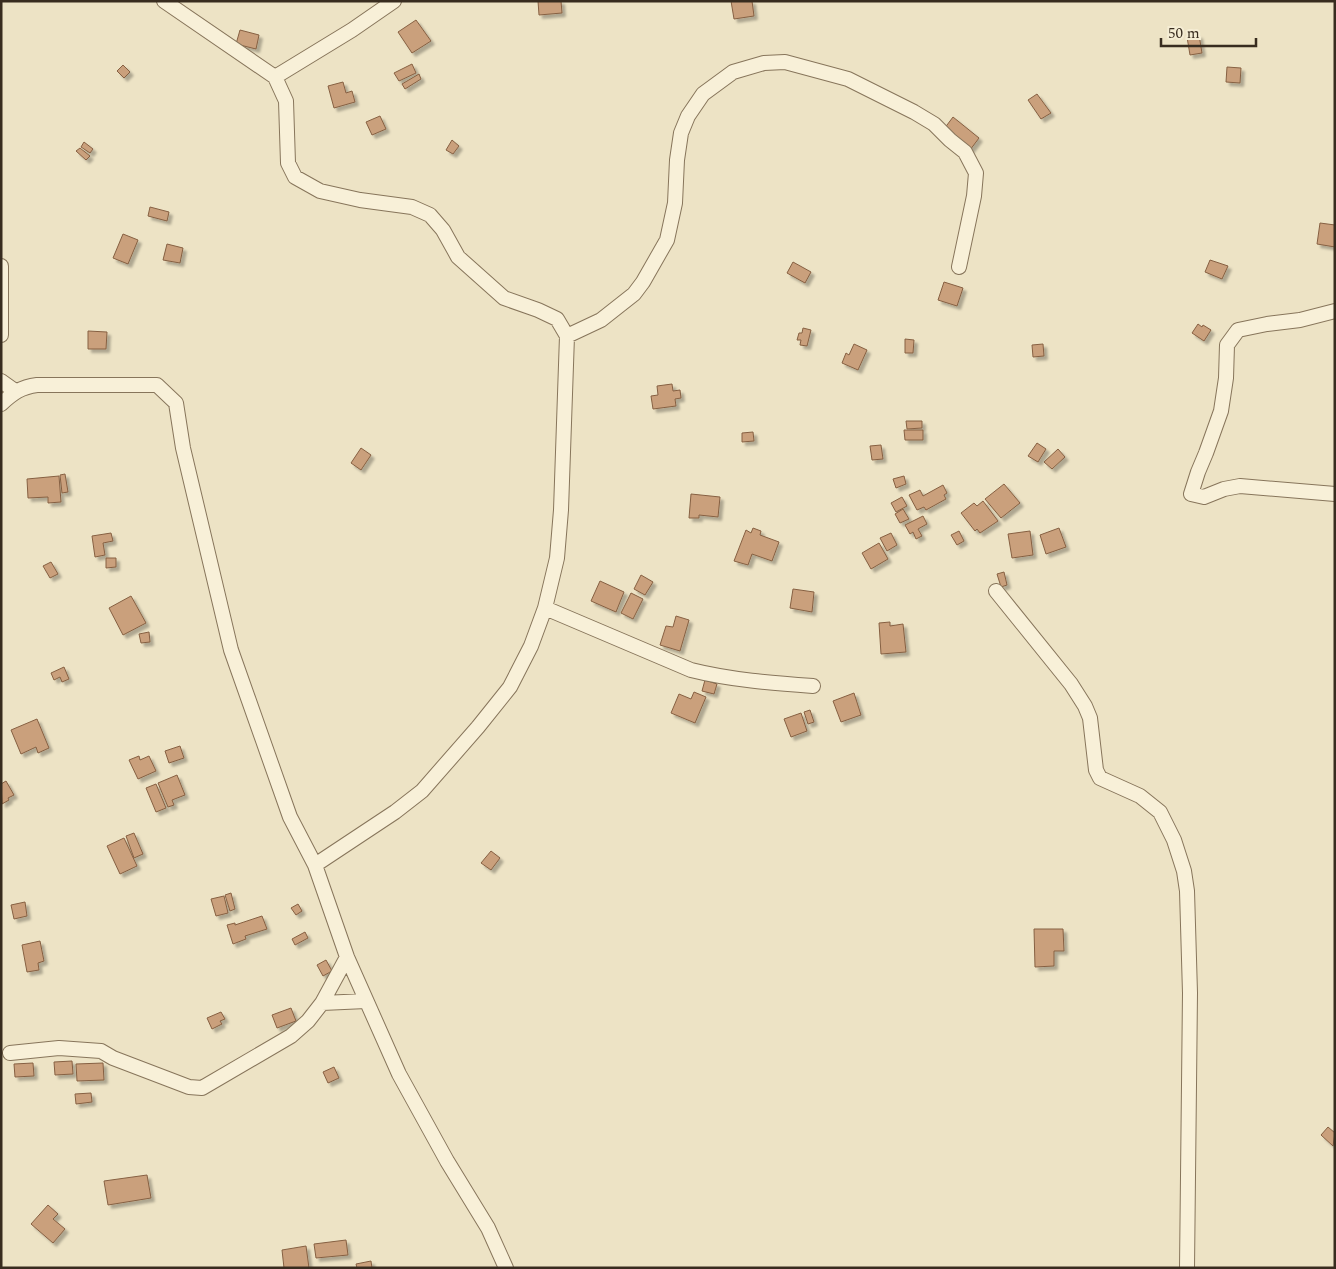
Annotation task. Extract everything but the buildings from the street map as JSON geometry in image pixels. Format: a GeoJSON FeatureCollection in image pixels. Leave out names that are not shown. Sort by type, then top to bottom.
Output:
{"type":"FeatureCollection","features":[{"type":"Feature","properties":{"kind":"street"},"geometry":{"type":"LineString","coordinates":[[164,1],[275,77],[286,101],[288,163],[295,177],[320,191],[360,200],[412,207],[430,215],[443,230],[458,257],[504,298],[557,319],[567,336],[561,510],[557,558],[545,608],[531,646],[510,687],[428,784],[395,812],[315,865]]}},
{"type":"Feature","properties":{"kind":"street"},"geometry":{"type":"LineString","coordinates":[[275,77],[352,30],[394,1]]}},
{"type":"Feature","properties":{"kind":"street"},"geometry":{"type":"LineString","coordinates":[[567,336],[600,320],[634,294],[668,240],[675,203],[677,160],[681,133],[688,116],[703,94],[733,72],[764,63],[785,62],[848,79],[934,124],[965,152],[976,173],[974,196],[959,267]]}},
{"type":"Feature","properties":{"kind":"street"},"geometry":{"type":"LineString","coordinates":[[1,266],[1,335]]}},
{"type":"Feature","properties":{"kind":"street"},"geometry":{"type":"LineString","coordinates":[[1335,311],[1300,320],[1238,330],[1228,345],[1221,411],[1191,494],[1204,497],[1224,489],[1240,486],[1335,494]]}},
{"type":"Feature","properties":{"kind":"street"},"geometry":{"type":"LineString","coordinates":[[1,381],[15,392]]}},
{"type":"Feature","properties":{"kind":"street"},"geometry":{"type":"LineString","coordinates":[[1,404],[25,386],[37,385],[157,385],[176,403],[185,457],[231,650],[290,817],[315,865],[347,957],[399,1074],[446,1162],[488,1228],[506,1268]]}},
{"type":"Feature","properties":{"kind":"street"},"geometry":{"type":"LineString","coordinates":[[996,591],[1071,684],[1085,706],[1090,718],[1096,770],[1100,778],[1140,796],[1160,812],[1174,840],[1184,871],[1190,994],[1187,1268]]}},
{"type":"Feature","properties":{"kind":"street"},"geometry":{"type":"LineString","coordinates":[[545,608],[690,670],[752,681],[813,686]]}},
{"type":"Feature","properties":{"kind":"street"},"geometry":{"type":"LineString","coordinates":[[10,1053],[59,1048],[101,1051],[113,1058],[181,1084],[197,1089],[202,1088],[291,1036],[308,1021],[322,1003],[347,957]]}},
{"type":"Feature","properties":{"kind":"street"},"geometry":{"type":"LineString","coordinates":[[322,1003],[366,1001]]}}]}
